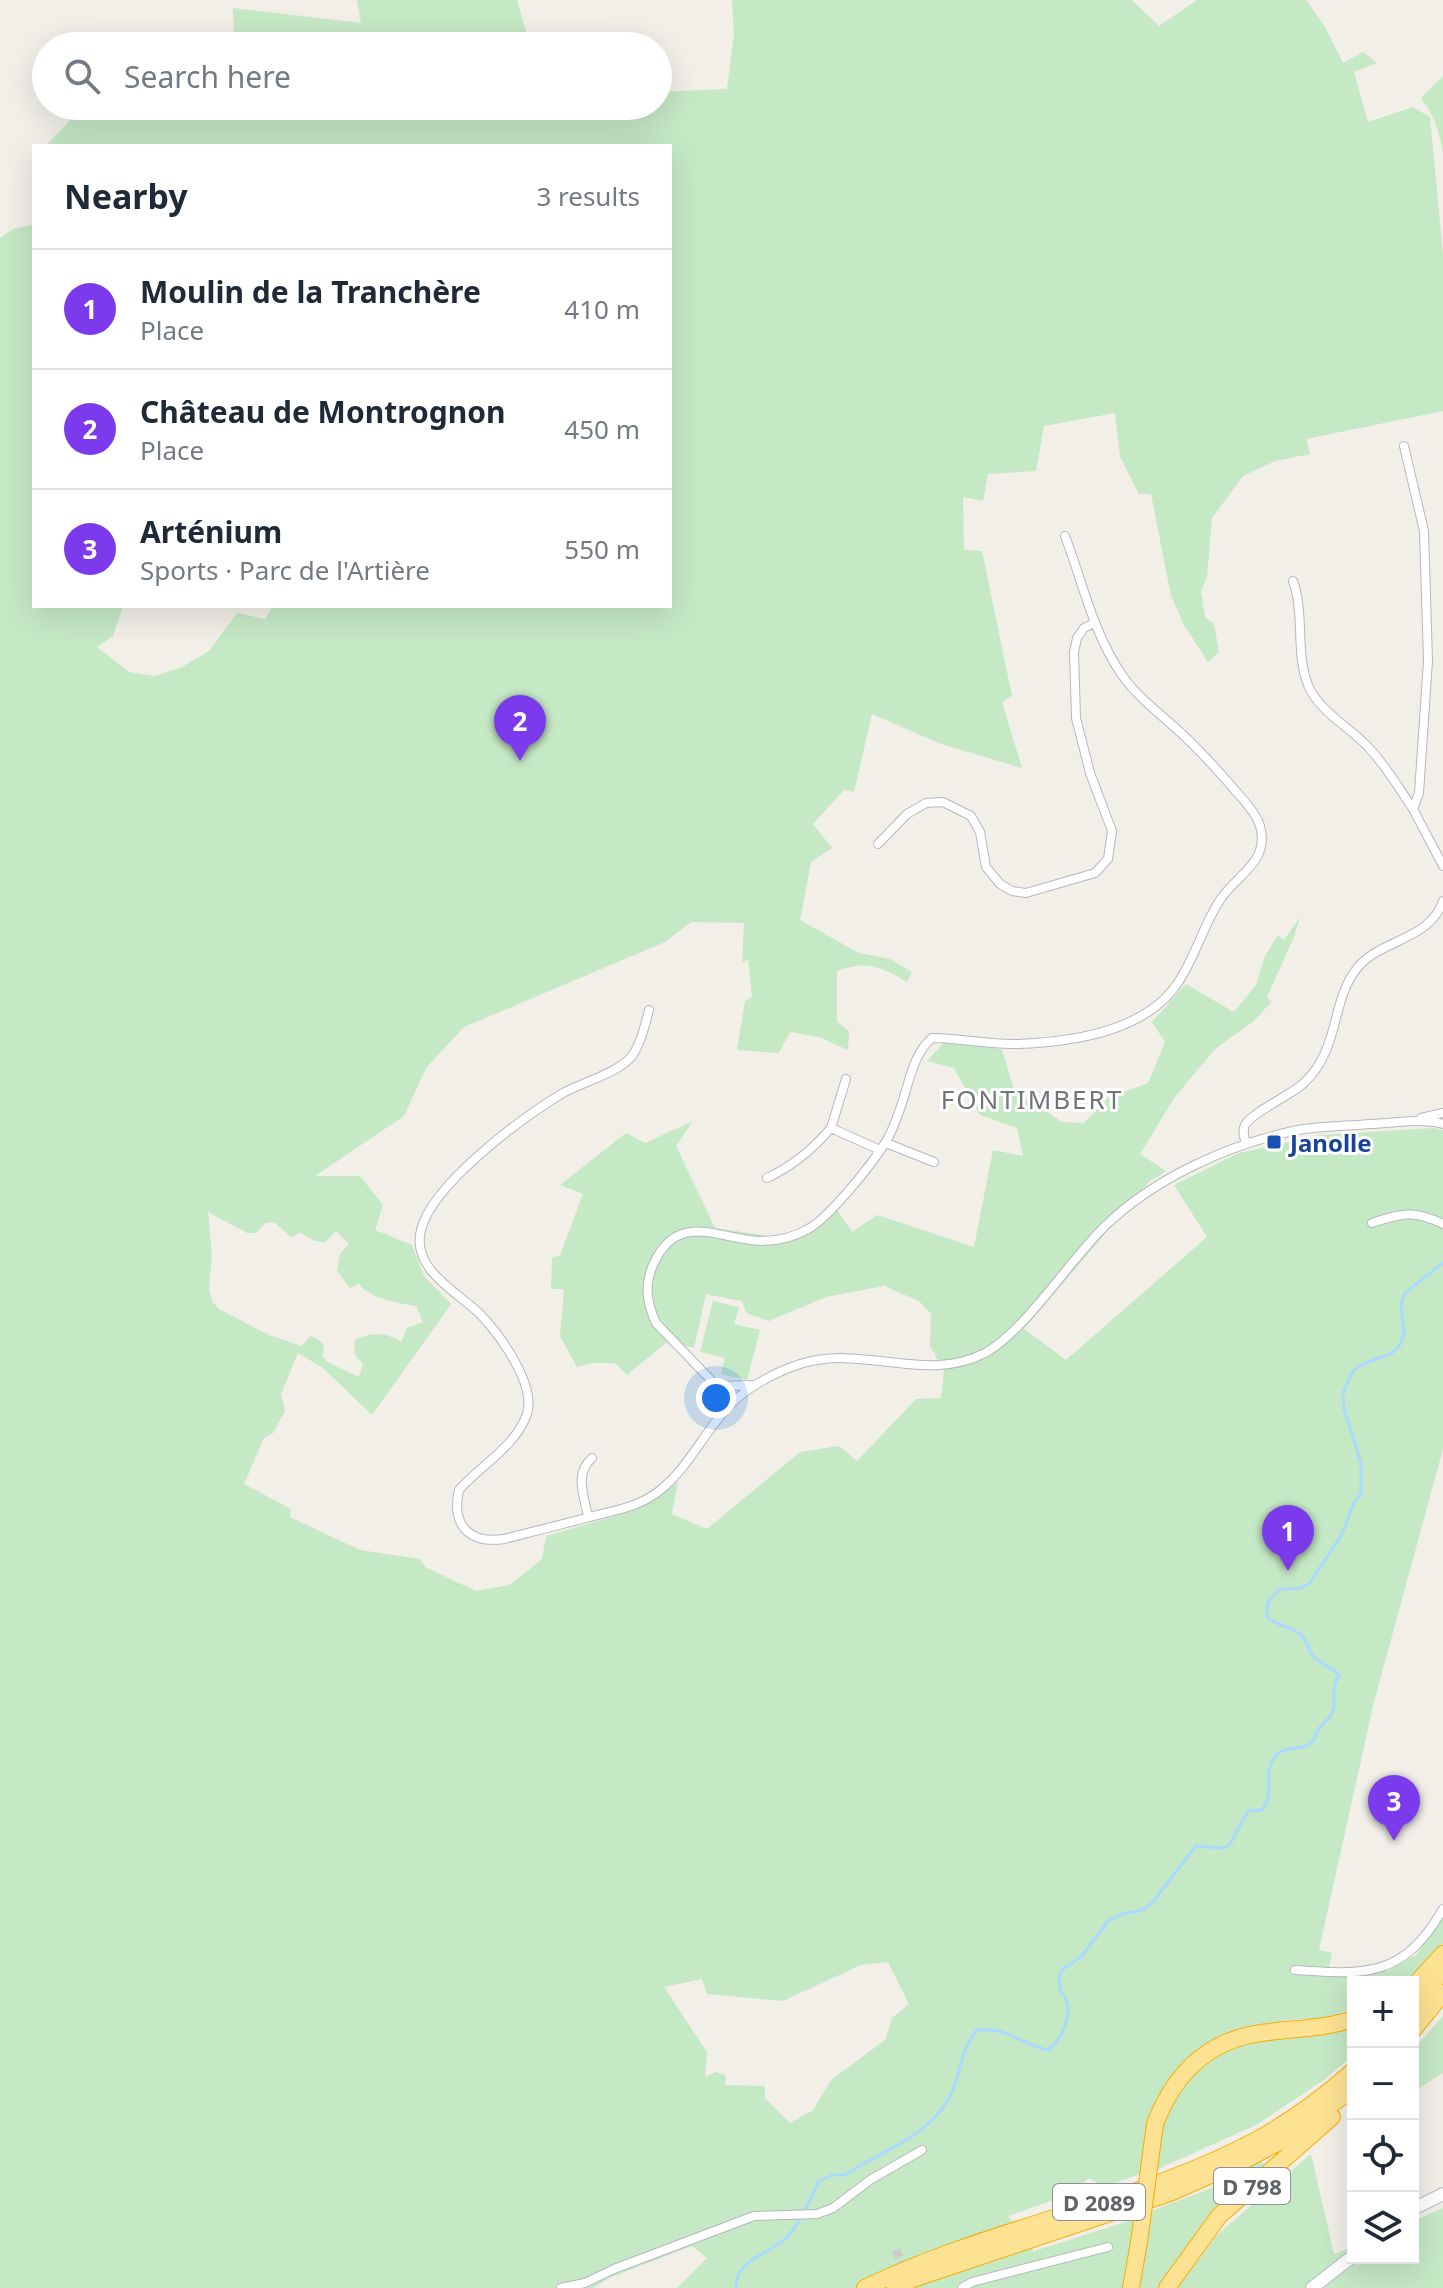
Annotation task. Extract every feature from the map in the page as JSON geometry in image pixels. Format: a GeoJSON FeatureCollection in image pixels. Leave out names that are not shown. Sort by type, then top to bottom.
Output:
{"type":"FeatureCollection","features":[{"type":"Feature","properties":{"kind":"highway"},"geometry":{"type":"LineString","coordinates":[[1419,1980],[1443,1954]]}},
{"type":"Feature","properties":{"kind":"highway"},"geometry":{"type":"LineString","coordinates":[[1419,2002],[1443,1970]]}},
{"type":"Feature","properties":{"kind":"highway"},"geometry":{"type":"LineString","coordinates":[[1419,2023],[1443,1993]]}},
{"type":"Feature","properties":{"kind":"highway"},"geometry":{"type":"LineString","coordinates":[[1131,2288],[1155,2124],[1175,2082],[1189,2066],[1225,2043],[1254,2034],[1347,2021]]}},
{"type":"Feature","properties":{"kind":"highway","name":"D 2089"},"geometry":{"type":"LineString","coordinates":[[865,2288],[908,2267],[1165,2181],[1238,2150],[1324,2096],[1347,2076]]}},
{"type":"Feature","properties":{"kind":"highway","name":"D 2089"},"geometry":{"type":"LineString","coordinates":[[895,2288],[913,2279],[1170,2193],[1281,2141],[1347,2093]]}},
{"type":"Feature","properties":{"kind":"highway","name":"D 798"},"geometry":{"type":"LineString","coordinates":[[1167,2288],[1219,2216],[1347,2105]]}},
{"type":"Feature","properties":{"kind":"main road"},"geometry":{"type":"LineString","coordinates":[[1419,2206],[1443,2194]]}},
{"type":"Feature","properties":{"kind":"main road"},"geometry":{"type":"LineString","coordinates":[[1312,2288],[1347,2261]]}},
{"type":"Feature","properties":{"kind":"street"},"geometry":{"type":"LineString","coordinates":[[1404,446],[1424,531],[1428,661],[1419,793],[1413,809]]}},
{"type":"Feature","properties":{"kind":"street"},"geometry":{"type":"LineString","coordinates":[[732,1402],[656,1323],[646,1293],[648,1276],[655,1259],[675,1238],[700,1230],[758,1241],[775,1241],[808,1229],[824,1218],[883,1146],[918,1055],[932,1038],[1016,1044],[1097,1034],[1137,1020],[1179,982],[1212,912],[1227,889],[1259,858],[1262,846],[1260,824],[1246,803],[1185,736],[1123,677],[1094,623],[1065,536]]}},
{"type":"Feature","properties":{"kind":"street"},"geometry":{"type":"LineString","coordinates":[[1293,581],[1298,594],[1304,673],[1309,687],[1317,701],[1369,747],[1413,809],[1443,866]]}},
{"type":"Feature","properties":{"kind":"street"},"geometry":{"type":"LineString","coordinates":[[878,844],[907,814],[926,803],[943,802],[971,816],[980,832],[986,867],[1000,884],[1012,891],[1026,893],[1095,873],[1108,859],[1112,831],[1090,773],[1076,718],[1074,652],[1077,638],[1084,628],[1094,623]]}},
{"type":"Feature","properties":{"kind":"street"},"geometry":{"type":"LineString","coordinates":[[1246,1143],[1243,1133],[1250,1120],[1291,1094],[1320,1064],[1330,1045],[1342,996],[1360,964],[1384,948],[1418,932],[1435,918],[1443,901]]}},
{"type":"Feature","properties":{"kind":"street"},"geometry":{"type":"LineString","coordinates":[[649,1010],[631,1057],[564,1093],[487,1147],[439,1197],[421,1231],[420,1250],[435,1277],[481,1315],[524,1374],[528,1390],[526,1415],[519,1429],[459,1490],[456,1500],[458,1519],[465,1530],[475,1537],[488,1541],[634,1506],[657,1493],[677,1475],[732,1402],[757,1385],[800,1364],[853,1356],[929,1365],[964,1361],[985,1352],[1013,1331],[1089,1242],[1133,1203],[1180,1173],[1246,1143],[1301,1130],[1405,1122],[1443,1124]]}},
{"type":"Feature","properties":{"kind":"street"},"geometry":{"type":"LineString","coordinates":[[767,1178],[801,1157],[831,1128],[846,1079]]}},
{"type":"Feature","properties":{"kind":"street"},"geometry":{"type":"LineString","coordinates":[[1405,1122],[1443,1113]]}},
{"type":"Feature","properties":{"kind":"street"},"geometry":{"type":"LineString","coordinates":[[831,1128],[934,1162]]}},
{"type":"Feature","properties":{"kind":"street"},"geometry":{"type":"LineString","coordinates":[[1372,1223],[1400,1213],[1426,1216],[1443,1224]]}},
{"type":"Feature","properties":{"kind":"street"},"geometry":{"type":"LineString","coordinates":[[716,1386],[757,1385]]}},
{"type":"Feature","properties":{"kind":"street"},"geometry":{"type":"LineString","coordinates":[[588,1517],[581,1474],[583,1466],[592,1458]]}},
{"type":"Feature","properties":{"kind":"street"},"geometry":{"type":"LineString","coordinates":[[1295,1970],[1348,1974],[1380,1969],[1403,1957],[1420,1942],[1443,1909]]}},
{"type":"Feature","properties":{"kind":"street"},"geometry":{"type":"LineString","coordinates":[[561,2288],[585,2283],[754,2216],[817,2214],[833,2208],[870,2180],[922,2150]]}},
{"type":"Feature","properties":{"kind":"street"},"geometry":{"type":"LineString","coordinates":[[962,2288],[972,2282],[1108,2247]]}},
{"type":"Feature","properties":{"kind":"green space"},"geometry":{"type":"Polygon","coordinates":[[[357,0],[517,0],[526,32],[234,32],[233,8],[361,23],[357,0]]]}},
{"type":"Feature","properties":{"kind":"green space"},"geometry":{"type":"Polygon","coordinates":[[[732,0],[1132,0],[1159,26],[1197,0],[1306,0],[1325,27],[1343,63],[1363,52],[1377,63],[1354,72],[1368,122],[1413,107],[1430,117],[1443,254],[1443,411],[1306,439],[1310,454],[1275,461],[1243,476],[1212,518],[1207,577],[1201,591],[1205,617],[1214,624],[1219,652],[1208,662],[1184,625],[1171,596],[1151,494],[1139,494],[1120,457],[1115,413],[1044,426],[1036,471],[988,474],[983,501],[963,497],[964,550],[982,551],[1012,696],[1002,702],[1022,768],[941,744],[872,714],[854,792],[844,790],[813,824],[832,848],[811,862],[800,920],[859,953],[890,959],[912,972],[907,982],[873,966],[837,971],[837,1022],[849,1031],[848,1050],[819,1037],[790,1032],[779,1053],[737,1050],[745,1001],[752,997],[748,959],[742,963],[744,923],[691,922],[665,942],[464,1027],[426,1068],[404,1116],[315,1176],[360,1176],[383,1205],[375,1230],[412,1245],[424,1276],[451,1304],[372,1415],[323,1368],[298,1353],[281,1394],[285,1411],[273,1433],[264,1438],[244,1484],[291,1509],[290,1517],[360,1550],[420,1559],[425,1567],[476,1591],[510,1585],[542,1559],[546,1536],[636,1510],[678,1482],[672,1514],[707,1529],[800,1452],[839,1446],[857,1461],[916,1399],[941,1398],[944,1371],[930,1346],[931,1314],[919,1301],[884,1286],[826,1297],[769,1321],[746,1313],[742,1301],[706,1294],[694,1348],[667,1342],[627,1375],[615,1363],[591,1363],[577,1367],[560,1336],[564,1289],[551,1289],[552,1258],[560,1255],[583,1194],[560,1185],[626,1133],[645,1143],[693,1121],[676,1146],[715,1228],[790,1239],[837,1210],[852,1232],[877,1215],[974,1247],[993,1150],[1023,1156],[1017,1128],[980,1115],[954,1068],[927,1061],[944,1043],[1002,1049],[1014,1090],[1062,1122],[1084,1123],[1108,1098],[1148,1083],[1165,1042],[1152,1022],[1186,984],[1234,1012],[1256,985],[1265,956],[1278,935],[1284,940],[1300,917],[1267,997],[1271,1002],[1254,1021],[1215,1049],[1174,1098],[1140,1154],[1166,1171],[1149,1182],[1024,1329],[1066,1360],[1207,1237],[1174,1185],[1239,1153],[1320,1135],[1443,1130],[1443,1449],[1374,1702],[1319,1950],[1332,1953],[1329,1967],[1388,1971],[1417,1954],[1443,1915],[1443,1944],[1417,1976],[1347,1976],[1347,2011],[1323,2018],[1288,2020],[1227,2036],[1194,2055],[1142,2173],[1104,2187],[1089,2178],[1070,2194],[1008,2216],[1034,2251],[1135,2219],[1126,2288],[677,2288],[707,2258],[692,2246],[609,2278],[594,2288],[0,2288],[0,238],[13,229],[32,224],[32,608],[122,608],[113,636],[97,647],[129,672],[155,676],[182,667],[209,651],[237,613],[265,619],[272,608],[672,608],[672,144],[48,144],[70,120],[672,120],[672,91],[727,89],[734,34],[732,0]],[[208,1212],[212,1255],[209,1289],[212,1301],[219,1309],[269,1335],[302,1346],[310,1336],[318,1339],[324,1345],[322,1355],[327,1362],[359,1377],[363,1363],[356,1356],[355,1340],[378,1334],[401,1342],[407,1328],[423,1322],[416,1306],[377,1297],[359,1284],[350,1288],[337,1271],[340,1254],[349,1244],[336,1231],[325,1242],[315,1241],[301,1233],[291,1237],[274,1222],[265,1223],[256,1233],[247,1233],[208,1212]],[[888,1962],[861,1965],[783,2001],[707,1994],[702,1979],[664,1987],[707,2052],[705,2077],[715,2072],[726,2075],[725,2085],[765,2086],[765,2098],[790,2123],[813,2110],[831,2080],[885,2040],[892,2018],[909,2004],[888,1962]]]}},
{"type":"Feature","properties":{"kind":"green space"},"geometry":{"type":"Polygon","coordinates":[[[1443,76],[1443,154],[1436,124],[1421,98],[1443,76]]]}},
{"type":"Feature","properties":{"kind":"green space"},"geometry":{"type":"Polygon","coordinates":[[[713,1301],[739,1307],[734,1324],[760,1330],[747,1380],[721,1374],[725,1358],[700,1352],[713,1301]]]}},
{"type":"Feature","properties":{"kind":"green space"},"geometry":{"type":"Polygon","coordinates":[[[1443,2016],[1443,2073],[1419,2088],[1419,2048],[1419,2043],[1443,2016]]]}},
{"type":"Feature","properties":{"kind":"green space"},"geometry":{"type":"Polygon","coordinates":[[[1347,2026],[1347,2060],[1324,2080],[1256,2125],[1158,2169],[1168,2107],[1198,2069],[1238,2046],[1284,2035],[1347,2026]]]}},
{"type":"Feature","properties":{"kind":"green space"},"geometry":{"type":"Polygon","coordinates":[[[1311,2154],[1334,2254],[1347,2249],[1347,2264],[1419,2264],[1419,2218],[1443,2208],[1443,2288],[1178,2288],[1217,2235],[1311,2154]]]}},
{"type":"Feature","properties":{"kind":"green space"},"geometry":{"type":"Polygon","coordinates":[[[1261,2161],[1265,2165],[1212,2210],[1158,2288],[1138,2288],[1151,2211],[1222,2184],[1261,2161]]]}},
{"type":"Feature","properties":{"kind":"waterway"},"geometry":{"type":"LineString","coordinates":[[736,2288],[737,2278],[747,2263],[780,2243],[792,2231],[819,2181],[832,2175],[845,2175],[929,2124],[949,2098],[966,2048],[977,2030],[1006,2033],[1048,2050],[1054,2045],[1068,2013],[1068,2005],[1060,1991],[1059,1976],[1063,1969],[1081,1957],[1109,1920],[1142,1910],[1152,1903],[1196,1846],[1224,1848],[1230,1844],[1248,1811],[1262,1810],[1266,1803],[1270,1765],[1278,1753],[1303,1747],[1314,1740],[1333,1711],[1339,1675],[1313,1656],[1301,1635],[1267,1617],[1268,1602],[1280,1589],[1300,1588],[1309,1584],[1342,1534],[1361,1493],[1361,1463],[1344,1409],[1343,1393],[1353,1371],[1392,1353],[1400,1345],[1404,1333],[1401,1305],[1405,1293],[1443,1263]]}},
{"type":"Feature","properties":{"kind":"tunnel"},"geometry":{"type":"LineString","coordinates":[[896,2250],[905,2272]]}},
{"type":"Feature","properties":{"kind":"place","name":"Château de Montrognon"},"geometry":{"type":"Point","coordinates":[520,761]}},
{"type":"Feature","properties":{"kind":"place","name":"Janolle"},"geometry":{"type":"Point","coordinates":[1274,1142]}},
{"type":"Feature","properties":{"kind":"place","name":"Moulin de la Tranchère"},"geometry":{"type":"Point","coordinates":[1288,1571]}},
{"type":"Feature","properties":{"kind":"place","name":"Arténium"},"geometry":{"type":"Point","coordinates":[1394,1841]}},
{"type":"Feature","properties":{"kind":"district","name":"FONTIMBERT"},"geometry":{"type":"Point","coordinates":[1032,1099]}}]}
